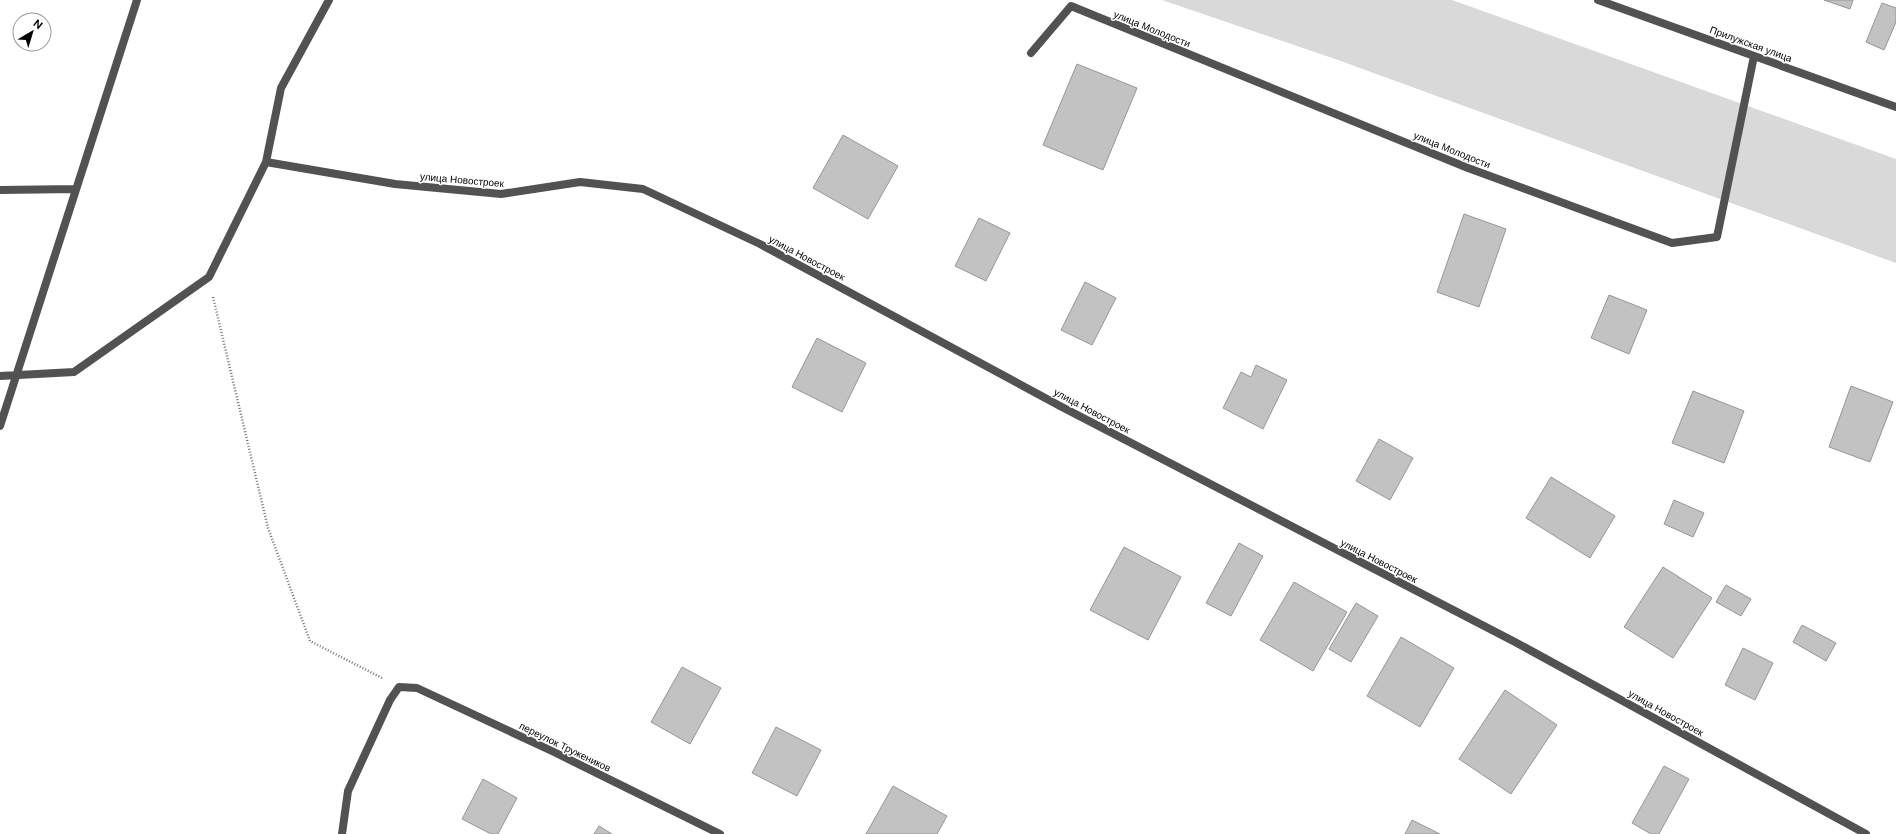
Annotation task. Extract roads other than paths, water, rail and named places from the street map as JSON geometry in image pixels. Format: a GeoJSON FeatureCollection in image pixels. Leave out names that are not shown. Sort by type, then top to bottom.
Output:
{"type":"FeatureCollection","features":[{"type":"Feature","properties":{"kind":"street"},"geometry":{"type":"LineString","coordinates":[[0,426],[137,0]]}},
{"type":"Feature","properties":{"kind":"street"},"geometry":{"type":"LineString","coordinates":[[0,376],[74,372],[209,277],[266,162],[281,88],[329,0]]}},
{"type":"Feature","properties":{"kind":"street","name":"Прилужская улица"},"geometry":{"type":"LineString","coordinates":[[1598,0],[1896,107]]}},
{"type":"Feature","properties":{"kind":"street","name":"улица Молодости"},"geometry":{"type":"LineString","coordinates":[[1031,53],[1071,6],[1468,168],[1672,243],[1717,237],[1754,56]]}},
{"type":"Feature","properties":{"kind":"street","name":"улица Новостроек"},"geometry":{"type":"LineString","coordinates":[[266,162],[395,184],[501,194],[580,182],[643,189],[760,244],[1067,410],[1515,642],[1866,834]]}},
{"type":"Feature","properties":{"kind":"street"},"geometry":{"type":"LineString","coordinates":[[0,190],[76,188]]}},
{"type":"Feature","properties":{"kind":"street","name":"переулок Тружеников"},"geometry":{"type":"LineString","coordinates":[[342,834],[348,791],[390,700],[399,687],[417,688],[554,752],[720,834]]}}]}
